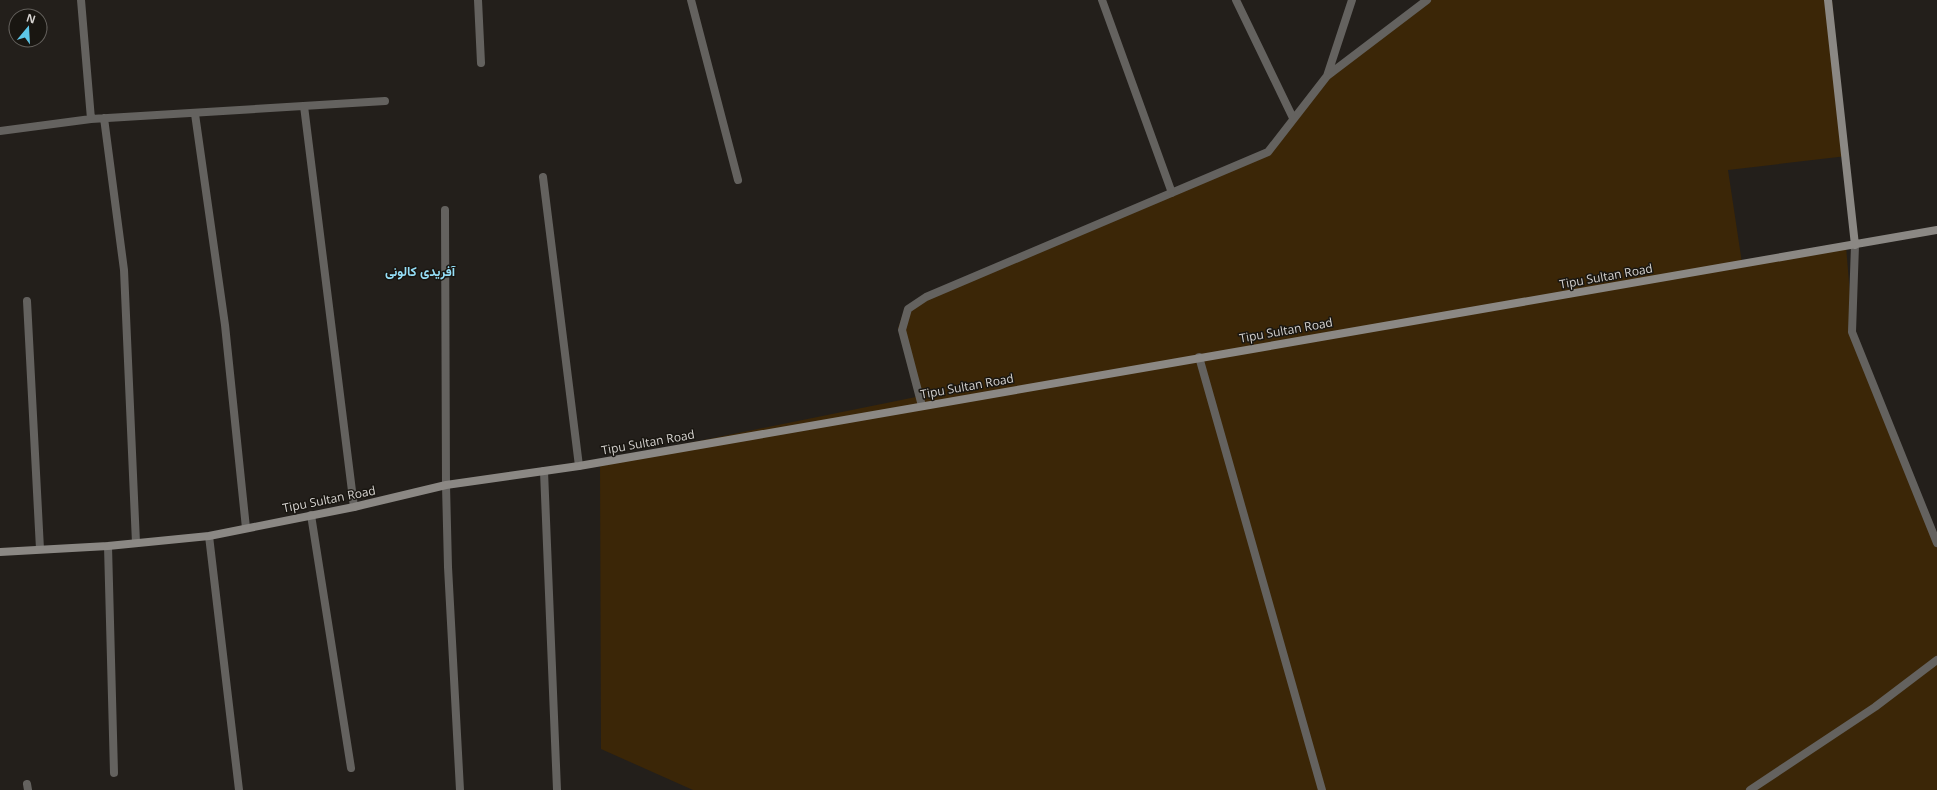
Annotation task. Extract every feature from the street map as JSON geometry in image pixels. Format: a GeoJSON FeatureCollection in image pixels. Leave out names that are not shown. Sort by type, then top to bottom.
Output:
{"type":"FeatureCollection","features":[{"type":"Feature","properties":{"kind":"main road"},"geometry":{"type":"LineString","coordinates":[[1828,0],[1855,245]]}},
{"type":"Feature","properties":{"kind":"main road","name":"Tipu Sultan Road"},"geometry":{"type":"LineString","coordinates":[[0,552],[108,546],[209,536],[354,507],[446,485],[579,466],[1199,357],[1937,230]]}},
{"type":"Feature","properties":{"kind":"street"},"geometry":{"type":"LineString","coordinates":[[81,0],[91,119]]}},
{"type":"Feature","properties":{"kind":"street"},"geometry":{"type":"LineString","coordinates":[[478,0],[481,63]]}},
{"type":"Feature","properties":{"kind":"street"},"geometry":{"type":"LineString","coordinates":[[691,0],[738,180]]}},
{"type":"Feature","properties":{"kind":"street"},"geometry":{"type":"LineString","coordinates":[[1102,0],[1172,193]]}},
{"type":"Feature","properties":{"kind":"street"},"geometry":{"type":"LineString","coordinates":[[1236,0],[1293,118]]}},
{"type":"Feature","properties":{"kind":"street"},"geometry":{"type":"LineString","coordinates":[[1326,76],[1352,0]]}},
{"type":"Feature","properties":{"kind":"street"},"geometry":{"type":"LineString","coordinates":[[922,406],[902,330],[908,309],[926,296],[1268,152],[1326,76],[1426,0]]}},
{"type":"Feature","properties":{"kind":"street"},"geometry":{"type":"LineString","coordinates":[[0,131],[91,119],[195,114],[385,100]]}},
{"type":"Feature","properties":{"kind":"street"},"geometry":{"type":"LineString","coordinates":[[304,106],[354,507]]}},
{"type":"Feature","properties":{"kind":"street"},"geometry":{"type":"LineString","coordinates":[[195,114],[224,325],[246,528]]}},
{"type":"Feature","properties":{"kind":"street"},"geometry":{"type":"LineString","coordinates":[[104,118],[124,270],[136,543]]}},
{"type":"Feature","properties":{"kind":"street"},"geometry":{"type":"LineString","coordinates":[[543,177],[579,466]]}},
{"type":"Feature","properties":{"kind":"street"},"geometry":{"type":"LineString","coordinates":[[445,210],[446,485],[448,567],[460,790]]}},
{"type":"Feature","properties":{"kind":"street"},"geometry":{"type":"LineString","coordinates":[[1855,245],[1852,332],[1937,543]]}},
{"type":"Feature","properties":{"kind":"street"},"geometry":{"type":"LineString","coordinates":[[28,302],[40,549]]}},
{"type":"Feature","properties":{"kind":"street"},"geometry":{"type":"LineString","coordinates":[[1199,357],[1322,790]]}},
{"type":"Feature","properties":{"kind":"street"},"geometry":{"type":"LineString","coordinates":[[544,471],[557,790]]}},
{"type":"Feature","properties":{"kind":"street"},"geometry":{"type":"LineString","coordinates":[[312,515],[351,768]]}},
{"type":"Feature","properties":{"kind":"street"},"geometry":{"type":"LineString","coordinates":[[209,536],[239,790]]}},
{"type":"Feature","properties":{"kind":"street"},"geometry":{"type":"LineString","coordinates":[[108,546],[114,773]]}},
{"type":"Feature","properties":{"kind":"street"},"geometry":{"type":"LineString","coordinates":[[1750,790],[1875,707],[1937,660]]}},
{"type":"Feature","properties":{"kind":"shaded area"},"geometry":{"type":"Polygon","coordinates":[[[1422,0],[1832,0],[1847,156],[1728,170],[1742,263],[1846,246],[1853,331],[1937,538],[1937,790],[693,790],[601,749],[600,461],[916,397],[898,328],[905,308],[1266,150],[1325,74],[1422,0]]]}},
{"type":"Feature","properties":{"kind":"district","name":"آفریدی کالونی"},"geometry":{"type":"Point","coordinates":[420,271]}}]}
